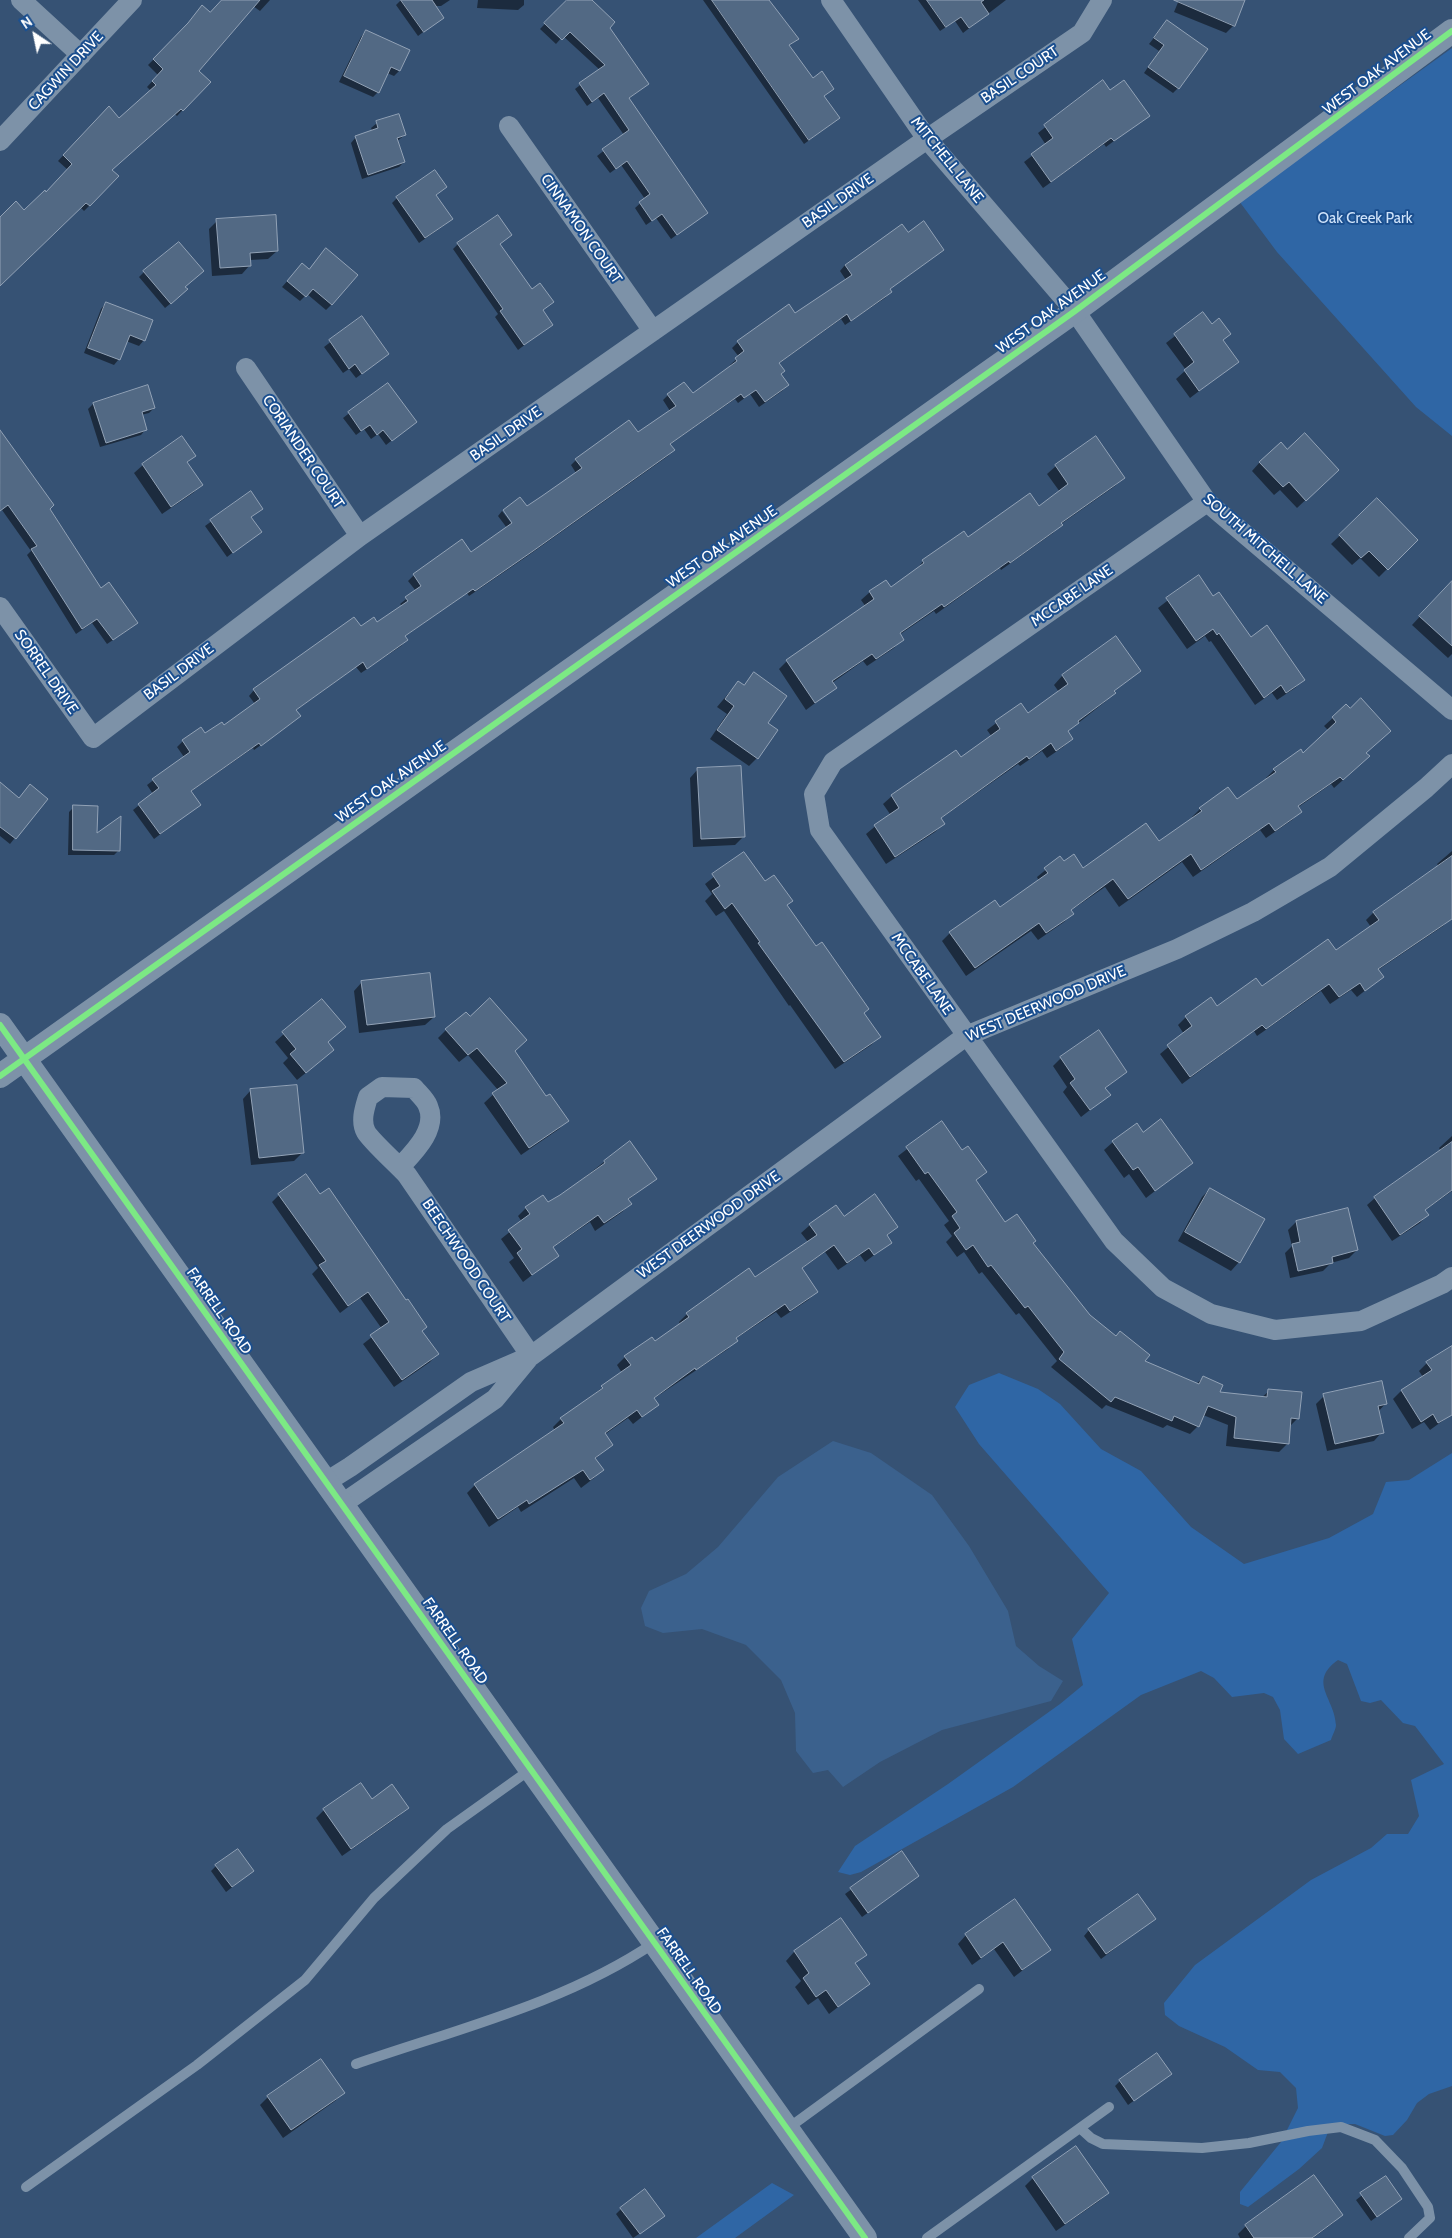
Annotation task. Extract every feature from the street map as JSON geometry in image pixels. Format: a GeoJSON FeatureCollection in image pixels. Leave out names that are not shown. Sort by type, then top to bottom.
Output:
{"type":"FeatureCollection","features":[{"type":"Feature","properties":{"kind":"street"},"geometry":{"type":"LineString","coordinates":[[21,0],[81,55]]}},
{"type":"Feature","properties":{"kind":"street","name":"CAGWIN DRIVE"},"geometry":{"type":"LineString","coordinates":[[0,141],[132,0]]}},
{"type":"Feature","properties":{"kind":"street","name":"MITCHELL LANE"},"geometry":{"type":"LineString","coordinates":[[831,0],[927,139],[1075,311]]}},
{"type":"Feature","properties":{"kind":"street","name":"BASIL COURT"},"geometry":{"type":"LineString","coordinates":[[927,139],[1082,33],[1102,0]]}},
{"type":"Feature","properties":{"kind":"street","name":"WEST OAK AVENUE"},"geometry":{"type":"LineString","coordinates":[[0,1076],[1075,311],[1452,31]]}},
{"type":"Feature","properties":{"kind":"street","name":"CINNAMON COURT"},"geometry":{"type":"LineString","coordinates":[[509,126],[653,331]]}},
{"type":"Feature","properties":{"kind":"street","name":"BASIL DRIVE"},"geometry":{"type":"LineString","coordinates":[[93,738],[360,536],[927,139]]}},
{"type":"Feature","properties":{"kind":"street","name":"SOUTH MITCHELL LANE"},"geometry":{"type":"LineString","coordinates":[[1075,311],[1207,502],[1452,710]]}},
{"type":"Feature","properties":{"kind":"street","name":"CORIANDER COURT"},"geometry":{"type":"LineString","coordinates":[[246,368],[360,536]]}},
{"type":"Feature","properties":{"kind":"street","name":"MCCABE LANE"},"geometry":{"type":"LineString","coordinates":[[1207,502],[833,762],[814,794],[820,830],[1114,1240],[1163,1288],[1211,1314],[1275,1330],[1361,1321],[1442,1284],[1452,1277]]}},
{"type":"Feature","properties":{"kind":"street","name":"SORREL DRIVE"},"geometry":{"type":"LineString","coordinates":[[0,607],[93,738]]}},
{"type":"Feature","properties":{"kind":"street","name":"WEST DEERWOOD DRIVE"},"geometry":{"type":"LineString","coordinates":[[326,1482],[471,1382],[531,1356],[966,1036],[1177,949],[1253,912],[1330,868],[1452,764]]}},
{"type":"Feature","properties":{"kind":"street","name":"FARRELL ROAD"},"geometry":{"type":"LineString","coordinates":[[0,1025],[864,2238]]}},
{"type":"Feature","properties":{"kind":"street","name":"BEECHWOOD COURT"},"geometry":{"type":"LineString","coordinates":[[400,1167],[407,1174],[531,1356]]}},
{"type":"Feature","properties":{"kind":"street","name":"WEST DEERWOOD DRIVE"},"geometry":{"type":"LineString","coordinates":[[342,1504],[495,1399],[531,1356]]}},
{"type":"Feature","properties":{"kind":"lane"},"geometry":{"type":"LineString","coordinates":[[26,2187],[197,2065],[305,1980],[374,1898],[447,1829],[530,1769]]}},
{"type":"Feature","properties":{"kind":"lane"},"geometry":{"type":"LineString","coordinates":[[356,2064],[517,2011],[612,1969],[654,1943]]}},
{"type":"Feature","properties":{"kind":"lane"},"geometry":{"type":"LineString","coordinates":[[787,2129],[980,1989]]}},
{"type":"Feature","properties":{"kind":"lane"},"geometry":{"type":"LineString","coordinates":[[927,2238],[1109,2107]]}},
{"type":"Feature","properties":{"kind":"lane"},"geometry":{"type":"LineString","coordinates":[[1080,2128],[1091,2138],[1103,2144],[1202,2148],[1249,2143],[1308,2131],[1341,2127],[1375,2140],[1402,2168],[1428,2207],[1430,2218],[1409,2238]]}},
{"type":"Feature","properties":{"kind":"green space","name":"Oak Creek Park"},"geometry":{"type":"Polygon","coordinates":[[[1452,48],[1452,436],[1416,407],[1277,252],[1239,201],[1452,48]]]}},
{"type":"Feature","properties":{"kind":"green space"},"geometry":{"type":"Polygon","coordinates":[[[999,1373],[1038,1389],[1060,1404],[1101,1449],[1141,1471],[1191,1527],[1244,1564],[1329,1538],[1373,1514],[1386,1482],[1409,1480],[1452,1453],[1452,2086],[1429,2094],[1417,2103],[1407,2120],[1393,2135],[1385,2136],[1355,2124],[1331,2124],[1322,2148],[1299,2169],[1248,2207],[1240,2204],[1240,2192],[1281,2142],[1298,2108],[1296,2088],[1280,2072],[1258,2070],[1225,2047],[1179,2026],[1165,2015],[1164,2003],[1195,1965],[1311,1880],[1371,1848],[1387,1834],[1408,1834],[1419,1816],[1411,1780],[1444,1764],[1415,1726],[1403,1723],[1381,1700],[1370,1703],[1361,1701],[1347,1664],[1338,1660],[1329,1668],[1324,1676],[1323,1683],[1335,1715],[1336,1725],[1331,1740],[1298,1754],[1284,1739],[1280,1710],[1273,1697],[1264,1693],[1232,1697],[1214,1678],[1201,1671],[1141,1695],[1013,1787],[861,1872],[850,1875],[838,1872],[855,1846],[948,1784],[1060,1704],[1083,1685],[1072,1639],[1109,1593],[979,1444],[955,1407],[969,1385],[999,1373]]]}},
{"type":"Feature","properties":{"kind":"green space"},"geometry":{"type":"Polygon","coordinates":[[[772,2183],[794,2195],[735,2238],[696,2238],[772,2183]]]}},
{"type":"Feature","properties":{"kind":"shaded area"},"geometry":{"type":"Polygon","coordinates":[[[833,1441],[871,1453],[932,1495],[969,1546],[1008,1611],[1016,1646],[1039,1666],[1063,1681],[1051,1701],[942,1730],[880,1762],[843,1787],[828,1770],[813,1773],[796,1751],[795,1713],[781,1680],[746,1645],[702,1629],[663,1633],[645,1626],[641,1608],[649,1591],[686,1574],[718,1547],[778,1477],[833,1441]]]}},
{"type":"Feature","properties":{"kind":"building"},"geometry":{"type":"Polygon","coordinates":[[[222,0],[260,0],[199,71],[211,82],[183,111],[181,109],[112,170],[119,176],[90,206],[86,203],[0,286],[0,217],[16,201],[24,210],[45,190],[46,192],[72,164],[63,155],[109,106],[119,118],[156,85],[152,81],[163,69],[153,59],[188,23],[202,5],[210,12],[222,0]]]}},
{"type":"Feature","properties":{"kind":"building"},"geometry":{"type":"Polygon","coordinates":[[[401,0],[432,0],[444,18],[424,32],[401,0]]]}},
{"type":"Feature","properties":{"kind":"building"},"geometry":{"type":"Polygon","coordinates":[[[567,0],[592,0],[615,22],[610,28],[649,84],[629,98],[708,213],[677,235],[662,214],[652,221],[639,202],[650,194],[627,161],[616,169],[602,149],[629,130],[604,93],[592,102],[579,83],[605,65],[570,32],[562,40],[544,23],[567,0]]]}},
{"type":"Feature","properties":{"kind":"building"},"geometry":{"type":"Polygon","coordinates":[[[712,0],[769,0],[799,39],[789,45],[813,78],[822,71],[834,89],[824,96],[840,118],[809,140],[712,0]]]}},
{"type":"Feature","properties":{"kind":"building"},"geometry":{"type":"Polygon","coordinates":[[[927,0],[984,0],[981,2],[989,14],[969,28],[961,17],[946,27],[927,0]]]}},
{"type":"Feature","properties":{"kind":"building"},"geometry":{"type":"Polygon","coordinates":[[[1174,0],[1245,0],[1235,26],[1174,0]]]}},
{"type":"Feature","properties":{"kind":"building"},"geometry":{"type":"Polygon","coordinates":[[[1167,20],[1208,49],[1179,89],[1148,67],[1164,45],[1154,38],[1167,20]]]}},
{"type":"Feature","properties":{"kind":"building"},"geometry":{"type":"Polygon","coordinates":[[[366,30],[410,50],[400,71],[391,67],[379,93],[344,76],[366,30]]]}},
{"type":"Feature","properties":{"kind":"building"},"geometry":{"type":"Polygon","coordinates":[[[1103,80],[1110,90],[1124,80],[1150,116],[1114,141],[1111,138],[1051,182],[1031,154],[1053,138],[1044,125],[1103,80]]]}},
{"type":"Feature","properties":{"kind":"building"},"geometry":{"type":"Polygon","coordinates":[[[399,114],[406,135],[397,138],[405,162],[368,175],[355,136],[378,128],[376,121],[399,114]]]}},
{"type":"Feature","properties":{"kind":"building"},"geometry":{"type":"Polygon","coordinates":[[[435,170],[447,187],[436,195],[453,219],[425,238],[396,197],[435,170]]]}},
{"type":"Feature","properties":{"kind":"building"},"geometry":{"type":"Polygon","coordinates":[[[276,215],[278,251],[250,253],[251,266],[220,268],[216,219],[276,215]]]}},
{"type":"Feature","properties":{"kind":"building"},"geometry":{"type":"Polygon","coordinates":[[[498,215],[512,235],[500,244],[532,289],[540,283],[554,302],[543,310],[553,325],[524,345],[500,311],[503,309],[457,243],[498,215]]]}},
{"type":"Feature","properties":{"kind":"building"},"geometry":{"type":"Polygon","coordinates":[[[924,221],[944,250],[890,289],[892,292],[851,321],[847,314],[779,363],[785,371],[781,374],[789,385],[765,402],[756,390],[744,398],[741,394],[670,444],[675,450],[475,591],[473,589],[405,636],[408,640],[367,669],[363,662],[296,710],[301,716],[261,746],[259,743],[191,791],[201,805],[160,834],[138,804],[159,788],[152,779],[190,752],[182,740],[201,727],[205,733],[222,722],[224,725],[260,699],[253,689],[354,617],[361,626],[374,617],[377,622],[408,601],[405,597],[421,586],[413,574],[462,539],[471,552],[512,523],[503,510],[520,497],[527,506],[582,468],[575,459],[629,420],[638,432],[676,406],[667,394],[684,382],[693,393],[737,361],[735,358],[744,351],[737,341],[789,304],[795,313],[852,275],[845,265],[902,224],[908,232],[924,221]]]}},
{"type":"Feature","properties":{"kind":"building"},"geometry":{"type":"Polygon","coordinates":[[[179,242],[204,271],[185,287],[188,289],[171,304],[143,271],[179,242]]]}},
{"type":"Feature","properties":{"kind":"building"},"geometry":{"type":"Polygon","coordinates":[[[326,248],[358,275],[332,305],[313,289],[306,297],[287,281],[302,263],[309,269],[326,248]]]}},
{"type":"Feature","properties":{"kind":"building"},"geometry":{"type":"Polygon","coordinates":[[[106,302],[153,320],[145,341],[130,335],[120,360],[88,348],[106,302]]]}},
{"type":"Feature","properties":{"kind":"building"},"geometry":{"type":"Polygon","coordinates":[[[1203,312],[1212,324],[1219,318],[1231,334],[1223,340],[1239,362],[1199,391],[1184,370],[1194,362],[1174,334],[1203,312]]]}},
{"type":"Feature","properties":{"kind":"building"},"geometry":{"type":"Polygon","coordinates":[[[362,316],[389,354],[362,374],[355,364],[349,369],[329,340],[362,316]]]}},
{"type":"Feature","properties":{"kind":"building"},"geometry":{"type":"Polygon","coordinates":[[[388,383],[417,422],[392,441],[383,430],[377,435],[370,425],[361,431],[348,412],[388,383]]]}},
{"type":"Feature","properties":{"kind":"building"},"geometry":{"type":"Polygon","coordinates":[[[148,385],[155,408],[142,412],[147,430],[106,443],[93,403],[148,385]]]}},
{"type":"Feature","properties":{"kind":"building"},"geometry":{"type":"Polygon","coordinates":[[[0,430],[54,505],[50,509],[101,588],[109,582],[138,623],[113,640],[97,619],[82,629],[31,549],[37,546],[8,505],[0,511],[0,430]]]}},
{"type":"Feature","properties":{"kind":"building"},"geometry":{"type":"Polygon","coordinates":[[[1305,433],[1339,470],[1306,501],[1289,482],[1283,487],[1259,462],[1281,442],[1287,449],[1305,433]]]}},
{"type":"Feature","properties":{"kind":"building"},"geometry":{"type":"Polygon","coordinates":[[[182,436],[196,456],[187,462],[203,485],[171,507],[142,464],[182,436]]]}},
{"type":"Feature","properties":{"kind":"building"},"geometry":{"type":"Polygon","coordinates":[[[1096,436],[1125,478],[1061,523],[1063,525],[1010,563],[1009,561],[944,607],[942,604],[900,633],[904,640],[876,659],[872,654],[832,681],[837,688],[815,703],[786,660],[874,599],[869,591],[886,580],[891,587],[924,563],[922,560],[964,531],[968,537],[1030,493],[1039,506],[1068,484],[1055,465],[1096,436]]]}},
{"type":"Feature","properties":{"kind":"building"},"geometry":{"type":"Polygon","coordinates":[[[251,491],[263,509],[251,517],[262,532],[233,553],[210,520],[251,491]]]}},
{"type":"Feature","properties":{"kind":"building"},"geometry":{"type":"Polygon","coordinates":[[[1377,498],[1418,540],[1388,570],[1369,551],[1361,558],[1339,535],[1377,498]]]}},
{"type":"Feature","properties":{"kind":"building"},"geometry":{"type":"Polygon","coordinates":[[[1199,575],[1213,596],[1219,592],[1251,637],[1267,625],[1305,680],[1286,693],[1281,685],[1264,698],[1219,633],[1217,635],[1213,629],[1196,641],[1166,598],[1199,575]]]}},
{"type":"Feature","properties":{"kind":"building"},"geometry":{"type":"Polygon","coordinates":[[[1452,581],[1452,646],[1419,616],[1452,581]]]}},
{"type":"Feature","properties":{"kind":"building"},"geometry":{"type":"Polygon","coordinates":[[[1116,636],[1141,671],[1114,691],[1116,693],[1078,721],[1079,723],[1068,731],[1073,739],[1056,751],[1051,743],[1029,759],[1027,756],[941,818],[945,824],[895,857],[874,825],[899,808],[891,795],[956,750],[961,757],[1000,729],[995,721],[1021,703],[1028,713],[1068,684],[1062,675],[1116,636]]]}},
{"type":"Feature","properties":{"kind":"building"},"geometry":{"type":"Polygon","coordinates":[[[754,672],[787,696],[768,723],[778,730],[758,759],[717,730],[734,706],[725,699],[738,681],[744,685],[754,672]]]}},
{"type":"Feature","properties":{"kind":"building"},"geometry":{"type":"Polygon","coordinates":[[[1361,698],[1391,731],[1366,753],[1370,756],[1343,780],[1340,777],[1298,806],[1302,812],[1275,831],[1269,823],[1201,870],[1191,854],[1128,899],[1113,879],[1071,910],[1074,914],[1046,933],[1039,923],[975,968],[949,932],[995,900],[1000,907],[1048,873],[1044,868],[1060,856],[1064,861],[1074,854],[1083,868],[1146,823],[1159,841],[1202,811],[1199,808],[1228,787],[1237,799],[1276,772],[1273,769],[1301,749],[1303,753],[1336,722],[1332,717],[1346,704],[1350,708],[1361,698]]]}},
{"type":"Feature","properties":{"kind":"building"},"geometry":{"type":"Polygon","coordinates":[[[741,766],[745,837],[701,839],[697,768],[741,766]]]}},
{"type":"Feature","properties":{"kind":"building"},"geometry":{"type":"Polygon","coordinates":[[[0,782],[19,798],[30,784],[48,799],[16,839],[0,827],[0,782]]]}},
{"type":"Feature","properties":{"kind":"building"},"geometry":{"type":"Polygon","coordinates":[[[73,805],[98,806],[97,833],[121,816],[120,851],[73,850],[73,805]]]}},
{"type":"Feature","properties":{"kind":"building"},"geometry":{"type":"Polygon","coordinates":[[[744,852],[765,881],[774,875],[793,901],[787,905],[816,946],[822,942],[869,1009],[864,1013],[881,1037],[844,1062],[758,943],[760,942],[732,903],[725,909],[712,891],[720,886],[712,874],[744,852]]]}},
{"type":"Feature","properties":{"kind":"building"},"geometry":{"type":"Polygon","coordinates":[[[1452,856],[1452,919],[1378,969],[1384,977],[1365,991],[1360,983],[1339,997],[1329,984],[1266,1029],[1262,1025],[1190,1077],[1167,1045],[1192,1026],[1185,1016],[1211,997],[1217,1006],[1256,978],[1262,986],[1328,939],[1336,950],[1379,920],[1373,912],[1452,856]]]}},
{"type":"Feature","properties":{"kind":"building"},"geometry":{"type":"Polygon","coordinates":[[[430,973],[435,1017],[367,1025],[361,981],[430,973]]]}},
{"type":"Feature","properties":{"kind":"building"},"geometry":{"type":"Polygon","coordinates":[[[490,998],[527,1040],[515,1051],[546,1096],[550,1094],[569,1121],[529,1148],[492,1093],[507,1083],[477,1048],[468,1055],[445,1029],[466,1012],[470,1016],[490,998]]]}},
{"type":"Feature","properties":{"kind":"building"},"geometry":{"type":"Polygon","coordinates":[[[322,999],[346,1027],[328,1042],[334,1050],[306,1073],[290,1054],[296,1049],[282,1032],[322,999]]]}},
{"type":"Feature","properties":{"kind":"building"},"geometry":{"type":"Polygon","coordinates":[[[1099,1030],[1127,1072],[1105,1088],[1111,1095],[1090,1110],[1070,1083],[1075,1079],[1060,1057],[1099,1030]]]}},
{"type":"Feature","properties":{"kind":"building"},"geometry":{"type":"Polygon","coordinates":[[[297,1085],[304,1153],[259,1158],[250,1089],[297,1085]]]}},
{"type":"Feature","properties":{"kind":"building"},"geometry":{"type":"Polygon","coordinates":[[[1161,1119],[1193,1163],[1155,1191],[1138,1167],[1133,1170],[1112,1141],[1137,1123],[1143,1132],[1161,1119]]]}},
{"type":"Feature","properties":{"kind":"building"},"geometry":{"type":"Polygon","coordinates":[[[942,1121],[962,1150],[968,1146],[987,1172],[976,1180],[1005,1222],[1017,1214],[1036,1241],[1033,1243],[1090,1315],[1116,1336],[1120,1331],[1150,1355],[1145,1361],[1199,1384],[1203,1376],[1223,1385],[1220,1392],[1267,1397],[1268,1389],[1302,1392],[1299,1419],[1291,1418],[1289,1444],[1234,1438],[1236,1417],[1208,1406],[1199,1427],[1174,1416],[1172,1421],[1115,1397],[1111,1402],[1059,1359],[1064,1352],[1028,1306],[1025,1308],[991,1265],[988,1267],[973,1245],[966,1250],[954,1233],[960,1228],[952,1216],[957,1212],[928,1172],[925,1174],[906,1147],[942,1121]]]}},
{"type":"Feature","properties":{"kind":"building"},"geometry":{"type":"Polygon","coordinates":[[[630,1141],[657,1179],[628,1199],[632,1204],[604,1223],[598,1215],[553,1247],[559,1256],[532,1275],[517,1253],[522,1249],[508,1230],[530,1214],[525,1207],[543,1195],[548,1202],[560,1195],[605,1163],[604,1161],[630,1141]]]}},
{"type":"Feature","properties":{"kind":"building"},"geometry":{"type":"Polygon","coordinates":[[[1452,1142],[1452,1190],[1425,1210],[1429,1215],[1400,1235],[1374,1197],[1452,1142]]]}},
{"type":"Feature","properties":{"kind":"building"},"geometry":{"type":"Polygon","coordinates":[[[306,1174],[320,1194],[329,1188],[406,1300],[408,1299],[427,1327],[422,1331],[439,1354],[402,1380],[370,1335],[389,1322],[368,1292],[348,1306],[319,1265],[326,1261],[278,1194],[306,1174]]]}},
{"type":"Feature","properties":{"kind":"building"},"geometry":{"type":"Polygon","coordinates":[[[1210,1188],[1265,1219],[1240,1263],[1185,1232],[1210,1188]]]}},
{"type":"Feature","properties":{"kind":"building"},"geometry":{"type":"Polygon","coordinates":[[[875,1194],[898,1227],[887,1235],[892,1243],[874,1255],[869,1248],[847,1263],[834,1245],[802,1268],[818,1292],[790,1311],[785,1304],[736,1338],[738,1341],[696,1370],[695,1368],[654,1398],[659,1405],[642,1417],[637,1410],[605,1433],[613,1445],[595,1458],[604,1470],[590,1480],[583,1470],[529,1504],[527,1500],[498,1519],[474,1484],[564,1423],[560,1418],[603,1388],[601,1386],[631,1365],[624,1356],[652,1337],[655,1341],[689,1317],[686,1313],[749,1268],[755,1277],[817,1235],[809,1224],[836,1205],[844,1216],[875,1194]]]}},
{"type":"Feature","properties":{"kind":"building"},"geometry":{"type":"Polygon","coordinates":[[[1348,1208],[1358,1250],[1332,1257],[1333,1263],[1298,1271],[1292,1244],[1300,1242],[1296,1221],[1348,1208]]]}},
{"type":"Feature","properties":{"kind":"building"},"geometry":{"type":"Polygon","coordinates":[[[1452,1346],[1452,1415],[1438,1423],[1433,1414],[1421,1422],[1401,1390],[1432,1370],[1426,1362],[1452,1346]]]}},
{"type":"Feature","properties":{"kind":"building"},"geometry":{"type":"Polygon","coordinates":[[[1382,1381],[1387,1404],[1378,1406],[1384,1433],[1335,1444],[1323,1394],[1382,1381]]]}},
{"type":"Feature","properties":{"kind":"building"},"geometry":{"type":"Polygon","coordinates":[[[361,1783],[372,1799],[392,1784],[409,1808],[351,1849],[323,1809],[361,1783]]]}},
{"type":"Feature","properties":{"kind":"building"},"geometry":{"type":"Polygon","coordinates":[[[238,1849],[254,1871],[232,1887],[215,1865],[238,1849]]]}},
{"type":"Feature","properties":{"kind":"building"},"geometry":{"type":"Polygon","coordinates":[[[902,1851],[919,1876],[868,1913],[850,1888],[902,1851]]]}},
{"type":"Feature","properties":{"kind":"building"},"geometry":{"type":"Polygon","coordinates":[[[1138,1894],[1156,1919],[1106,1954],[1088,1929],[1138,1894]]]}},
{"type":"Feature","properties":{"kind":"building"},"geometry":{"type":"Polygon","coordinates":[[[1015,1899],[1051,1950],[1022,1970],[1003,1942],[981,1958],[965,1934],[1015,1899]]]}},
{"type":"Feature","properties":{"kind":"building"},"geometry":{"type":"Polygon","coordinates":[[[841,1918],[867,1955],[855,1963],[870,1984],[838,2007],[826,1990],[816,1997],[803,1978],[809,1973],[794,1951],[841,1918]]]}},
{"type":"Feature","properties":{"kind":"building"},"geometry":{"type":"Polygon","coordinates":[[[1157,2053],[1172,2074],[1134,2101],[1119,2080],[1157,2053]]]}},
{"type":"Feature","properties":{"kind":"building"},"geometry":{"type":"Polygon","coordinates":[[[321,2059],[345,2093],[291,2130],[267,2096],[321,2059]]]}},
{"type":"Feature","properties":{"kind":"building"},"geometry":{"type":"Polygon","coordinates":[[[1076,2146],[1109,2193],[1065,2224],[1032,2177],[1076,2146]]]}},
{"type":"Feature","properties":{"kind":"building"},"geometry":{"type":"Polygon","coordinates":[[[1314,2175],[1343,2215],[1312,2238],[1254,2238],[1245,2225],[1314,2175]]]}},
{"type":"Feature","properties":{"kind":"building"},"geometry":{"type":"Polygon","coordinates":[[[1386,2176],[1402,2199],[1377,2217],[1360,2193],[1386,2176]]]}},
{"type":"Feature","properties":{"kind":"building"},"geometry":{"type":"Polygon","coordinates":[[[645,2189],[665,2216],[640,2234],[620,2208],[645,2189]]]}},
{"type":"Feature","properties":{"kind":"cycle path"},"geometry":{"type":"LineString","coordinates":[[0,1076],[1075,311],[1452,31]]}},
{"type":"Feature","properties":{"kind":"cycle path"},"geometry":{"type":"LineString","coordinates":[[0,1025],[865,2238]]}}]}
